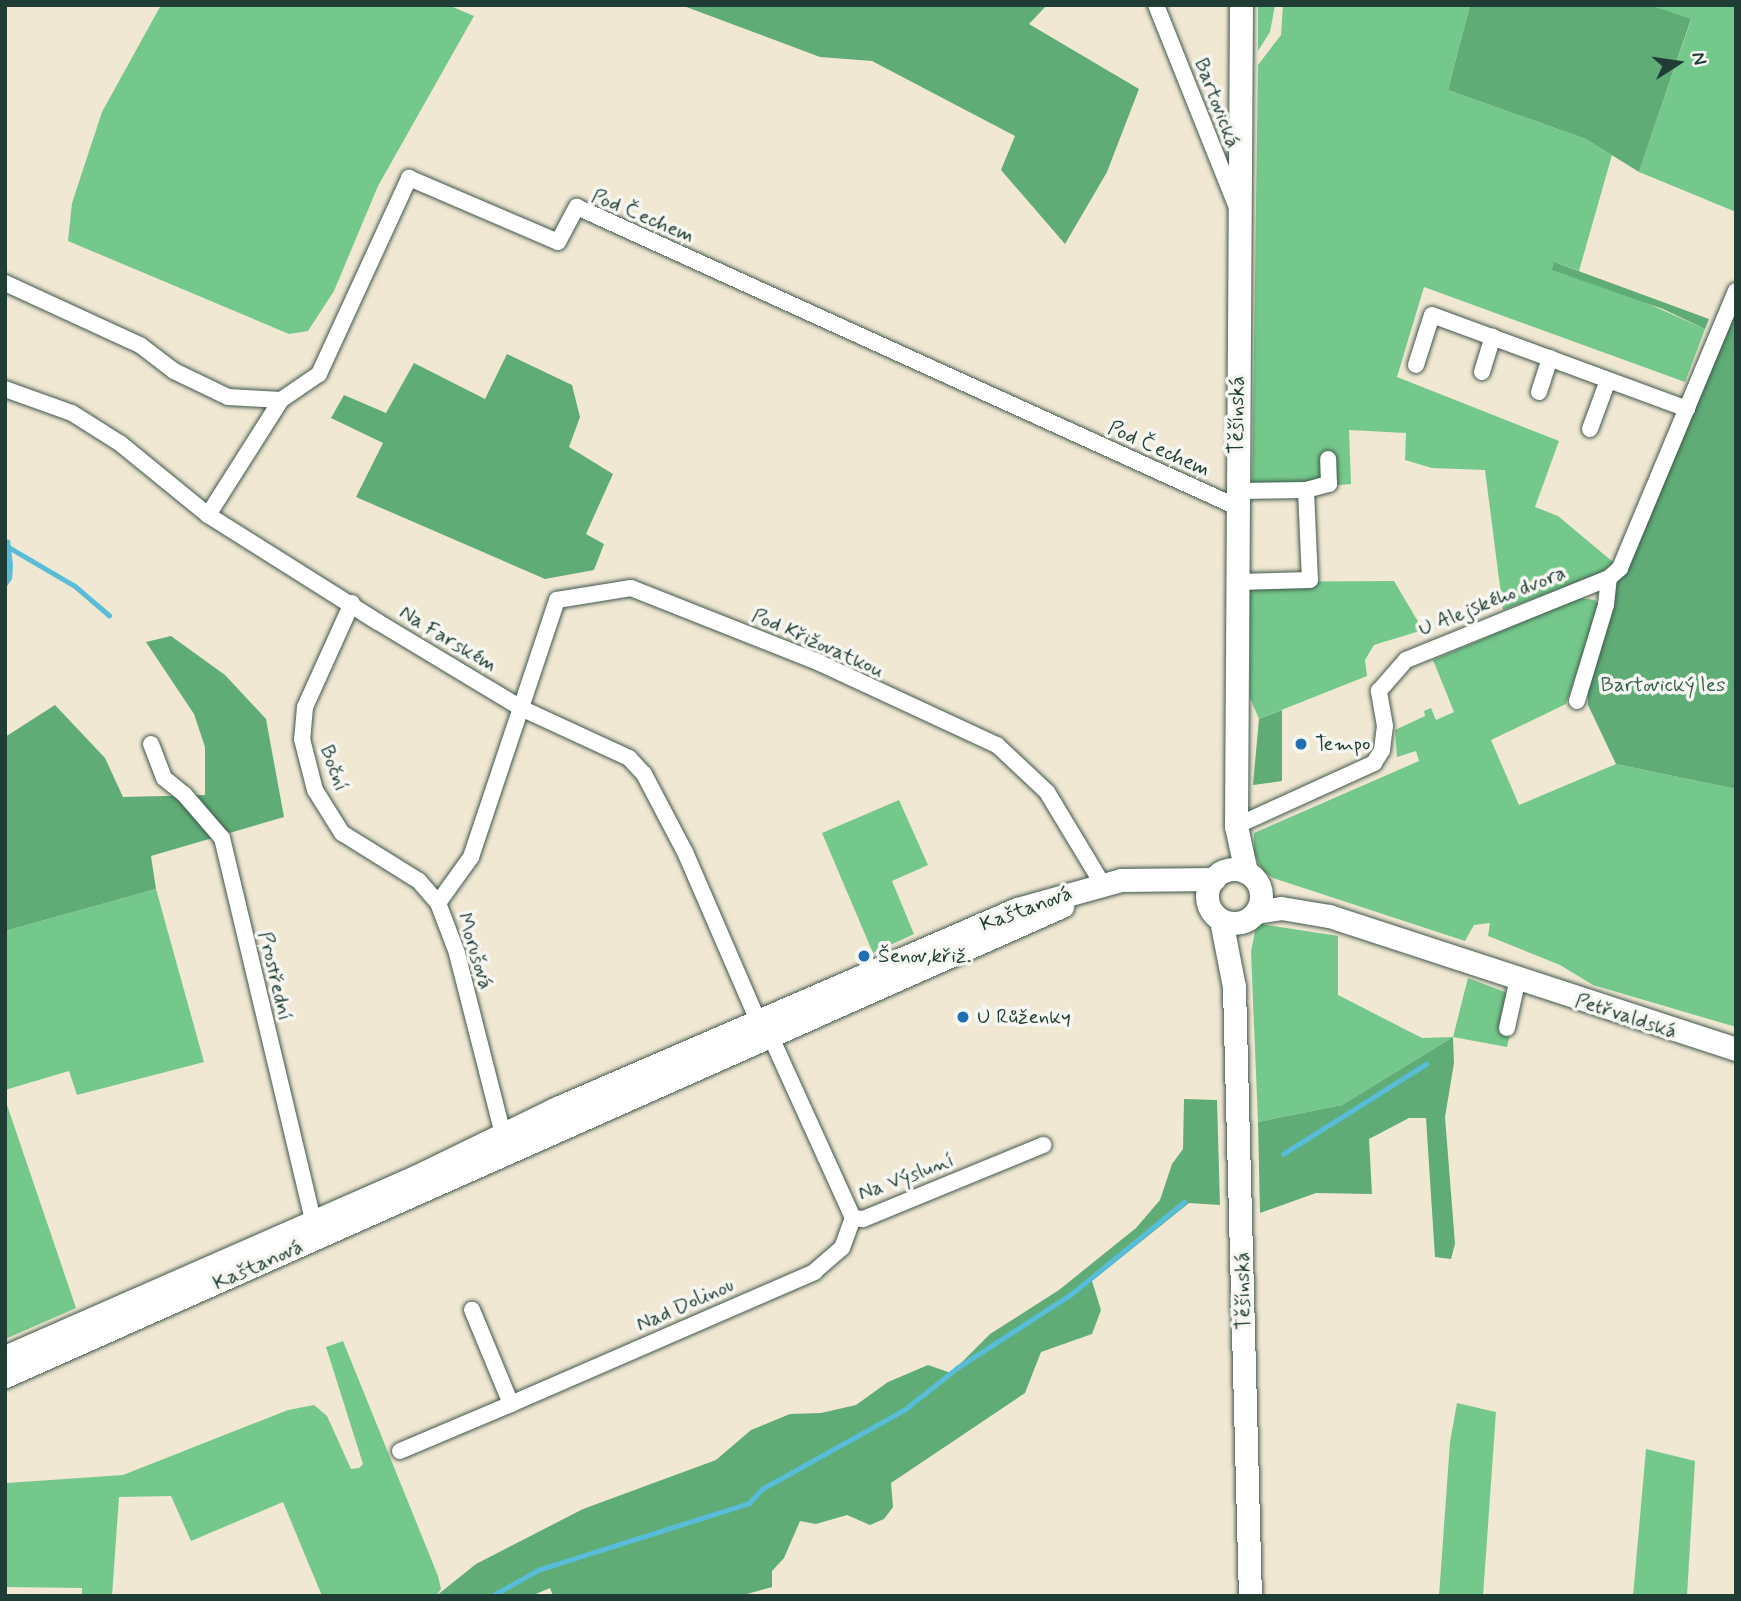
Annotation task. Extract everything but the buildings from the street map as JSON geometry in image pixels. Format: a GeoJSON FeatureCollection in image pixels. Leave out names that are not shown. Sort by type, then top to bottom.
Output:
{"type":"FeatureCollection","features":[{"type":"Feature","properties":{"kind":"main road","name":"Těšínská"},"geometry":{"type":"LineString","coordinates":[[1234,987],[1250,917],[1261,899],[1236,877],[1241,5]]}},
{"type":"Feature","properties":{"kind":"main road","name":"Kaštanová"},"geometry":{"type":"LineString","coordinates":[[5,1376],[316,1230],[506,1145],[557,1108],[764,1028],[1017,909],[1103,885],[1163,878],[1236,877]]}},
{"type":"Feature","properties":{"kind":"main road"},"geometry":{"type":"LineString","coordinates":[[1163,878],[1215,912],[1236,877]]}},
{"type":"Feature","properties":{"kind":"main road","name":"Petřvaldská"},"geometry":{"type":"LineString","coordinates":[[1236,877],[1329,916],[1736,1049]]}},
{"type":"Feature","properties":{"kind":"main road","name":"Petřvaldská"},"geometry":{"type":"LineString","coordinates":[[1215,912],[1250,917],[1281,908],[1329,916]]}},
{"type":"Feature","properties":{"kind":"main road","name":"Těšínská"},"geometry":{"type":"LineString","coordinates":[[1215,912],[1234,987],[1250,1596]]}},
{"type":"Feature","properties":{"kind":"main road","name":"Kaštanová"},"geometry":{"type":"LineString","coordinates":[[5,1357],[316,1230]]}},
{"type":"Feature","properties":{"kind":"street","name":"Bartovická"},"geometry":{"type":"LineString","coordinates":[[1156,5],[1240,216]]}},
{"type":"Feature","properties":{"kind":"street","name":"Pod Čechem"},"geometry":{"type":"LineString","coordinates":[[208,514],[281,400],[319,374],[409,178],[558,242],[578,207],[1237,499]]}},
{"type":"Feature","properties":{"kind":"street"},"geometry":{"type":"LineString","coordinates":[[5,282],[140,345],[174,371],[228,397],[281,400]]}},
{"type":"Feature","properties":{"kind":"street"},"geometry":{"type":"LineString","coordinates":[[1577,701],[1606,605],[1609,578],[1629,550],[1736,291]]}},
{"type":"Feature","properties":{"kind":"street"},"geometry":{"type":"LineString","coordinates":[[1416,365],[1432,315],[1686,409]]}},
{"type":"Feature","properties":{"kind":"street"},"geometry":{"type":"LineString","coordinates":[[1482,372],[1493,337]]}},
{"type":"Feature","properties":{"kind":"street"},"geometry":{"type":"LineString","coordinates":[[1539,392],[1550,358]]}},
{"type":"Feature","properties":{"kind":"street"},"geometry":{"type":"LineString","coordinates":[[1590,429],[1608,380]]}},
{"type":"Feature","properties":{"kind":"street","name":"Na Farském"},"geometry":{"type":"LineString","coordinates":[[5,389],[72,413],[102,431],[208,514],[523,709],[629,758],[644,774],[685,852],[764,1028]]}},
{"type":"Feature","properties":{"kind":"street"},"geometry":{"type":"LineString","coordinates":[[1237,499],[1306,490],[1329,484],[1328,459]]}},
{"type":"Feature","properties":{"kind":"street"},"geometry":{"type":"LineString","coordinates":[[1237,582],[1310,580],[1306,490]]}},
{"type":"Feature","properties":{"kind":"street","name":"U Alejského dvora"},"geometry":{"type":"LineString","coordinates":[[1236,826],[1374,763],[1382,750],[1385,726],[1379,691],[1406,660],[1609,578]]}},
{"type":"Feature","properties":{"kind":"street","name":"Pod Křižovatkou"},"geometry":{"type":"LineString","coordinates":[[523,709],[558,600],[631,588],[820,663],[997,745],[1047,792],[1103,885]]}},
{"type":"Feature","properties":{"kind":"street","name":"Boční"},"geometry":{"type":"LineString","coordinates":[[352,603],[305,707],[302,739],[315,790],[342,833],[419,881],[438,903]]}},
{"type":"Feature","properties":{"kind":"street","name":"Morušová"},"geometry":{"type":"LineString","coordinates":[[506,1145],[457,953],[438,903],[471,857],[523,709]]}},
{"type":"Feature","properties":{"kind":"street","name":"Prostřední"},"geometry":{"type":"LineString","coordinates":[[151,744],[164,778],[184,794],[222,838],[316,1230]]}},
{"type":"Feature","properties":{"kind":"street"},"geometry":{"type":"LineString","coordinates":[[1507,1028],[1518,978]]}},
{"type":"Feature","properties":{"kind":"street","name":"Na Výsluní"},"geometry":{"type":"LineString","coordinates":[[764,1028],[853,1218],[863,1219],[1043,1145]]}},
{"type":"Feature","properties":{"kind":"street","name":"Nad Dolinou"},"geometry":{"type":"LineString","coordinates":[[400,1451],[814,1272],[842,1248],[853,1218]]}},
{"type":"Feature","properties":{"kind":"street"},"geometry":{"type":"LineString","coordinates":[[472,1310],[511,1404]]}},
{"type":"Feature","properties":{"kind":"green space"},"geometry":{"type":"Polygon","coordinates":[[[161,5],[448,5],[474,16],[378,186],[334,291],[308,331],[289,334],[68,241],[72,203],[102,112],[161,5]]]}},
{"type":"Feature","properties":{"kind":"green space"},"geometry":{"type":"Polygon","coordinates":[[[681,5],[1047,5],[1029,24],[1139,89],[1107,172],[1065,244],[1001,170],[1015,136],[872,61],[820,57],[681,5]]]}},
{"type":"Feature","properties":{"kind":"green space"},"geometry":{"type":"Polygon","coordinates":[[[1258,5],[1275,5],[1270,32],[1258,51],[1258,5]]]}},
{"type":"Feature","properties":{"kind":"green space"},"geometry":{"type":"Polygon","coordinates":[[[1283,5],[1470,5],[1448,90],[1586,139],[1612,155],[1579,271],[1554,262],[1705,329],[1685,382],[1424,287],[1397,377],[1559,441],[1535,507],[1558,516],[1613,562],[1607,571],[1503,610],[1485,470],[1432,468],[1405,460],[1406,433],[1349,430],[1351,484],[1252,492],[1258,65],[1281,35],[1283,5]]]}},
{"type":"Feature","properties":{"kind":"green space"},"geometry":{"type":"Polygon","coordinates":[[[1470,5],[1650,5],[1691,19],[1639,172],[1586,139],[1448,90],[1470,5]]]}},
{"type":"Feature","properties":{"kind":"green space"},"geometry":{"type":"Polygon","coordinates":[[[1650,5],[1736,5],[1736,212],[1639,172],[1691,20],[1650,5]]]}},
{"type":"Feature","properties":{"kind":"green space"},"geometry":{"type":"Polygon","coordinates":[[[1554,262],[1709,319],[1705,329],[1663,309],[1552,270],[1554,262]]]}},
{"type":"Feature","properties":{"kind":"green space","name":"Bartovický les"},"geometry":{"type":"Polygon","coordinates":[[[1736,291],[1736,789],[1616,764],[1588,705],[1588,678],[1609,578],[1736,291]]]}},
{"type":"Feature","properties":{"kind":"green space"},"geometry":{"type":"Polygon","coordinates":[[[507,354],[572,385],[580,417],[569,447],[613,474],[586,534],[604,544],[594,570],[545,579],[356,497],[383,443],[331,418],[344,395],[386,413],[414,363],[485,399],[507,354]]]}},
{"type":"Feature","properties":{"kind":"green space"},"geometry":{"type":"Polygon","coordinates":[[[1394,581],[1423,630],[1374,645],[1365,660],[1367,676],[1259,719],[1250,698],[1250,582],[1394,581]]]}},
{"type":"Feature","properties":{"kind":"green space"},"geometry":{"type":"Polygon","coordinates":[[[1580,598],[1595,600],[1599,606],[1566,704],[1491,740],[1519,805],[1616,764],[1736,789],[1736,1027],[1593,985],[1560,965],[1488,936],[1490,923],[1474,925],[1465,941],[1273,878],[1262,870],[1254,853],[1254,833],[1419,761],[1416,751],[1397,757],[1395,730],[1425,716],[1424,711],[1431,708],[1436,720],[1454,712],[1433,660],[1580,598]]]}},
{"type":"Feature","properties":{"kind":"green space"},"geometry":{"type":"Polygon","coordinates":[[[171,636],[225,675],[266,719],[284,817],[151,856],[156,889],[5,931],[5,737],[55,705],[105,758],[123,797],[205,795],[205,747],[194,714],[146,642],[171,636]]]}},
{"type":"Feature","properties":{"kind":"green space"},"geometry":{"type":"Polygon","coordinates":[[[1282,710],[1282,781],[1253,785],[1259,719],[1282,710]]]}},
{"type":"Feature","properties":{"kind":"green space"},"geometry":{"type":"Polygon","coordinates":[[[899,800],[928,865],[892,881],[914,934],[873,953],[822,833],[899,800]]]}},
{"type":"Feature","properties":{"kind":"green space"},"geometry":{"type":"Polygon","coordinates":[[[156,889],[204,1062],[77,1095],[69,1071],[5,1090],[5,931],[156,889]]]}},
{"type":"Feature","properties":{"kind":"green space"},"geometry":{"type":"Polygon","coordinates":[[[1261,924],[1338,936],[1338,995],[1422,1038],[1453,1037],[1342,1105],[1258,1122],[1251,952],[1255,931],[1261,924]]]}},
{"type":"Feature","properties":{"kind":"green space"},"geometry":{"type":"Polygon","coordinates":[[[1468,978],[1518,997],[1507,1047],[1453,1037],[1468,978]]]}},
{"type":"Feature","properties":{"kind":"green space"},"geometry":{"type":"Polygon","coordinates":[[[1453,1037],[1454,1063],[1445,1117],[1455,1244],[1451,1259],[1435,1257],[1426,1118],[1409,1118],[1369,1139],[1372,1194],[1316,1193],[1260,1213],[1258,1122],[1342,1105],[1453,1037]]]}},
{"type":"Feature","properties":{"kind":"green space"},"geometry":{"type":"Polygon","coordinates":[[[5,1099],[76,1308],[5,1339],[5,1099]]]}},
{"type":"Feature","properties":{"kind":"green space"},"geometry":{"type":"Polygon","coordinates":[[[1184,1099],[1217,1100],[1220,1205],[1189,1203],[1092,1281],[1101,1310],[1092,1334],[1041,1352],[1025,1393],[891,1483],[893,1507],[884,1519],[870,1525],[847,1515],[816,1524],[800,1521],[784,1558],[772,1571],[772,1587],[740,1596],[553,1596],[550,1588],[531,1596],[436,1596],[476,1564],[583,1509],[716,1460],[751,1430],[790,1414],[821,1413],[856,1405],[888,1382],[928,1365],[951,1373],[990,1334],[1059,1290],[1136,1228],[1160,1200],[1172,1164],[1183,1149],[1184,1099]]]}},
{"type":"Feature","properties":{"kind":"green space"},"geometry":{"type":"Polygon","coordinates":[[[343,1341],[438,1576],[441,1589],[436,1596],[322,1596],[283,1502],[191,1541],[171,1496],[119,1497],[112,1596],[82,1596],[82,1588],[5,1587],[7,1483],[123,1475],[288,1410],[314,1405],[327,1416],[351,1469],[359,1468],[363,1464],[326,1347],[343,1341]]]}},
{"type":"Feature","properties":{"kind":"green space"},"geometry":{"type":"Polygon","coordinates":[[[1457,1403],[1496,1412],[1483,1596],[1439,1596],[1450,1442],[1457,1403]]]}},
{"type":"Feature","properties":{"kind":"green space"},"geometry":{"type":"Polygon","coordinates":[[[1646,1449],[1695,1461],[1687,1596],[1633,1596],[1646,1449]]]}},
{"type":"Feature","properties":{"kind":"water"},"geometry":{"type":"Polygon","coordinates":[[[5,539],[10,540],[13,565],[12,579],[5,589],[5,539]]]}},
{"type":"Feature","properties":{"kind":"waterway"},"geometry":{"type":"LineString","coordinates":[[5,545],[75,586],[109,615]]}},
{"type":"Feature","properties":{"kind":"waterway"},"geometry":{"type":"LineString","coordinates":[[1283,1154],[1426,1064]]}},
{"type":"Feature","properties":{"kind":"waterway"},"geometry":{"type":"LineString","coordinates":[[492,1596],[538,1570],[749,1503],[762,1489],[904,1410],[957,1368],[1070,1295],[1184,1202]]}},
{"type":"Feature","properties":{"kind":"place","name":"Tempo"},"geometry":{"type":"Point","coordinates":[1301,744]}},
{"type":"Feature","properties":{"kind":"place","name":"Šenov,křiž."},"geometry":{"type":"Point","coordinates":[864,956]}},
{"type":"Feature","properties":{"kind":"place","name":"U Růženky"},"geometry":{"type":"Point","coordinates":[963,1017]}}]}
